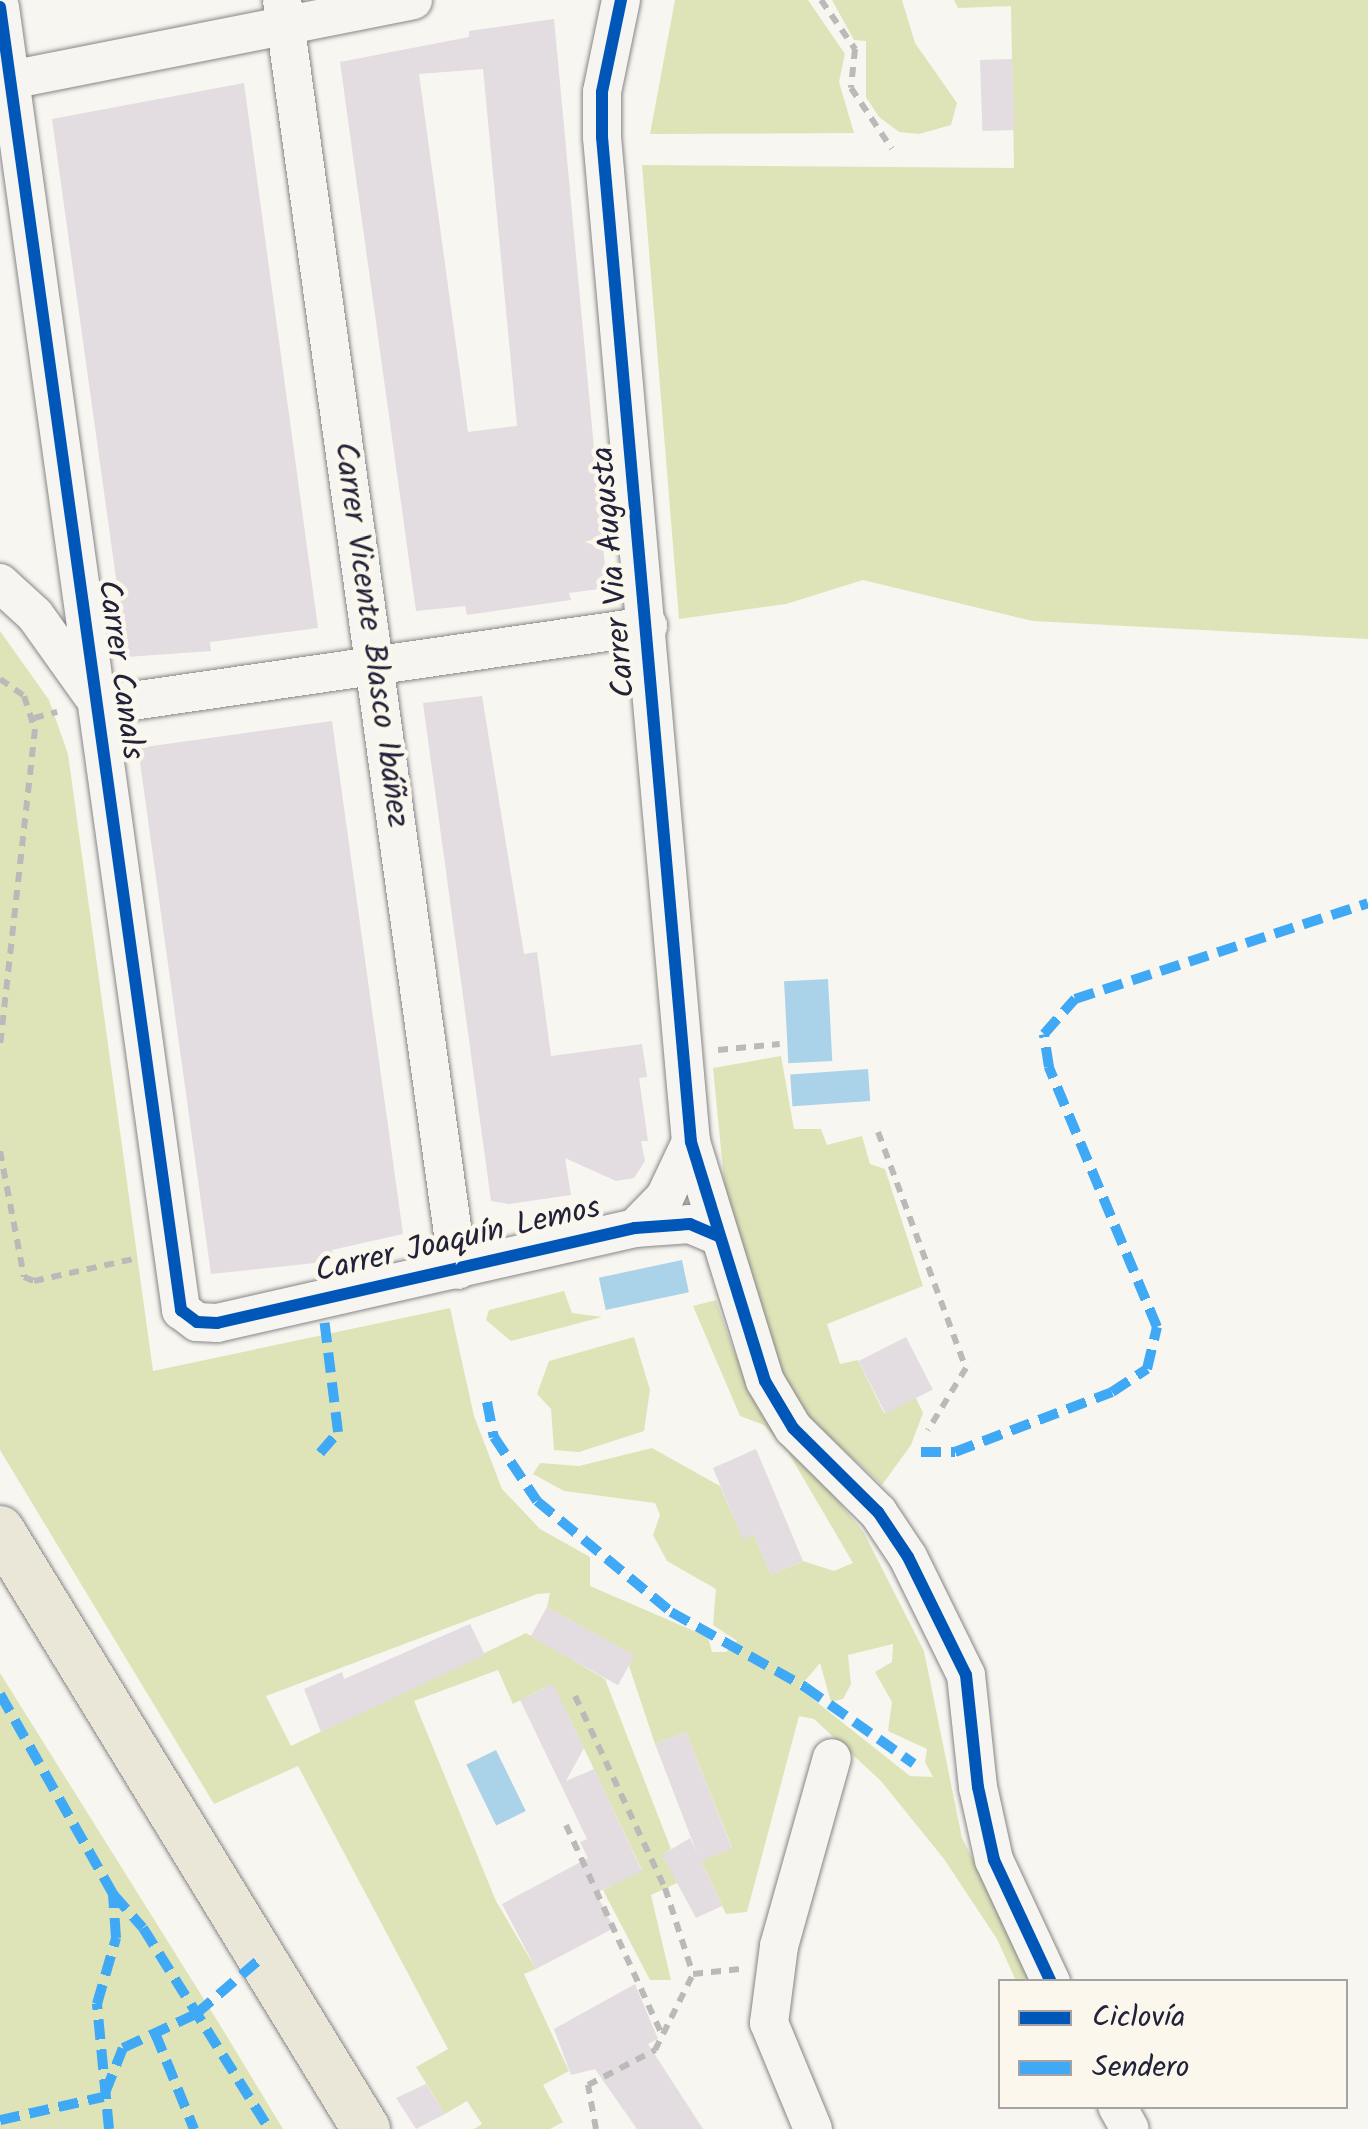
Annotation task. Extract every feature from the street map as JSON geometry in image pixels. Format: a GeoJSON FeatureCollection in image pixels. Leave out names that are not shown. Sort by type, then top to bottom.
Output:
{"type":"FeatureCollection","features":[{"type":"Feature","properties":{"kind":"main road"},"geometry":{"type":"LineString","coordinates":[[0,1530],[366,2129]]}},
{"type":"Feature","properties":{"kind":"street"},"geometry":{"type":"LineString","coordinates":[[5,81],[284,13],[413,0]]}},
{"type":"Feature","properties":{"kind":"street","name":"Carrer Via Augusta"},"geometry":{"type":"LineString","coordinates":[[622,0],[602,92],[602,138],[648,626],[690,1142],[765,1381],[793,1428],[878,1512],[908,1557],[966,1675],[978,1788],[994,1860],[1050,1979]]}},
{"type":"Feature","properties":{"kind":"street","name":"Carrer Canals"},"geometry":{"type":"LineString","coordinates":[[0,7],[5,81],[74,551],[81,708],[178,1300],[187,1317],[208,1323]]}},
{"type":"Feature","properties":{"kind":"street","name":"Carrer Vicente Blasco Ibáñez"},"geometry":{"type":"LineString","coordinates":[[284,13],[458,1270]]}},
{"type":"Feature","properties":{"kind":"street"},"geometry":{"type":"LineString","coordinates":[[0,582],[44,584],[64,574],[74,551]]}},
{"type":"Feature","properties":{"kind":"street"},"geometry":{"type":"LineString","coordinates":[[0,582],[34,615],[81,708],[648,626]]}},
{"type":"Feature","properties":{"kind":"street","name":"Carrer Joaquín Lemos"},"geometry":{"type":"LineString","coordinates":[[635,1228],[665,1197],[690,1142]]}},
{"type":"Feature","properties":{"kind":"street","name":"Carrer Joaquín Lemos"},"geometry":{"type":"LineString","coordinates":[[208,1323],[635,1228],[690,1224],[718,1236]]}},
{"type":"Feature","properties":{"kind":"street"},"geometry":{"type":"LineString","coordinates":[[813,2129],[769,2023],[776,1972],[832,1758]]}},
{"type":"Feature","properties":{"kind":"path"},"geometry":{"type":"LineString","coordinates":[[820,0],[854,49],[851,88],[892,149]]}},
{"type":"Feature","properties":{"kind":"path"},"geometry":{"type":"LineString","coordinates":[[0,680],[24,696],[34,718],[0,1044]]}},
{"type":"Feature","properties":{"kind":"path"},"geometry":{"type":"LineString","coordinates":[[34,718],[81,708]]}},
{"type":"Feature","properties":{"kind":"path"},"geometry":{"type":"LineString","coordinates":[[702,1052],[780,1044]]}},
{"type":"Feature","properties":{"kind":"path"},"geometry":{"type":"LineString","coordinates":[[878,1132],[966,1368],[928,1430]]}},
{"type":"Feature","properties":{"kind":"path"},"geometry":{"type":"LineString","coordinates":[[0,1150],[27,1279],[144,1257]]}},
{"type":"Feature","properties":{"kind":"path"},"geometry":{"type":"LineString","coordinates":[[575,1696],[665,1888],[694,1974],[655,2050],[588,2085],[596,2129]]}},
{"type":"Feature","properties":{"kind":"path"},"geometry":{"type":"LineString","coordinates":[[566,1825],[664,2038]]}},
{"type":"Feature","properties":{"kind":"path"},"geometry":{"type":"LineString","coordinates":[[694,1974],[726,1968],[776,1972]]}},
{"type":"Feature","properties":{"kind":"green space"},"geometry":{"type":"Polygon","coordinates":[[[675,0],[808,0],[845,54],[839,82],[854,133],[650,134],[675,0]]]}},
{"type":"Feature","properties":{"kind":"green space"},"geometry":{"type":"Polygon","coordinates":[[[832,0],[902,0],[915,43],[957,103],[951,125],[919,134],[899,132],[879,117],[866,97],[866,41],[854,40],[832,0]]]}},
{"type":"Feature","properties":{"kind":"green space"},"geometry":{"type":"Polygon","coordinates":[[[954,0],[1368,0],[1368,639],[1033,621],[863,580],[786,604],[679,619],[642,165],[1014,168],[1011,6],[958,8],[954,0]]]}},
{"type":"Feature","properties":{"kind":"green space"},"geometry":{"type":"Polygon","coordinates":[[[0,631],[49,700],[68,754],[153,1371],[450,1308],[474,1416],[502,1489],[540,1529],[590,1557],[590,1586],[708,1637],[712,1652],[726,1652],[737,1641],[713,1625],[716,1589],[667,1561],[653,1535],[660,1515],[655,1503],[564,1491],[533,1474],[540,1463],[579,1466],[652,1448],[720,1486],[743,1539],[754,1535],[771,1575],[803,1561],[834,1571],[853,1563],[788,1452],[764,1425],[740,1416],[693,1306],[716,1300],[734,1352],[782,1432],[864,1533],[924,1651],[962,1838],[1034,1979],[1015,1979],[997,1939],[944,1859],[881,1781],[814,1719],[799,1716],[747,1912],[726,1914],[701,1861],[732,1848],[686,1732],[655,1744],[629,1666],[633,1655],[547,1607],[550,1593],[537,1594],[266,1696],[291,1746],[526,1633],[605,1679],[671,1849],[664,1854],[677,1883],[651,1895],[671,1980],[650,1980],[603,1890],[642,1870],[568,1715],[544,1688],[513,1704],[498,1670],[414,1701],[496,1901],[536,1969],[524,1974],[569,2071],[543,2085],[563,2122],[550,2129],[474,2129],[482,2124],[467,2101],[445,2114],[416,2067],[448,2049],[298,1766],[214,1804],[0,1450],[0,631]],[[893,1644],[848,1655],[851,1684],[843,1699],[831,1702],[820,1663],[799,1688],[910,1776],[933,1777],[925,1762],[927,1749],[888,1731],[892,1702],[875,1672],[892,1662],[893,1644]]]}},
{"type":"Feature","properties":{"kind":"green space"},"geometry":{"type":"Polygon","coordinates":[[[781,1056],[794,1129],[821,1129],[827,1145],[862,1136],[870,1164],[885,1169],[923,1286],[827,1324],[840,1364],[858,1360],[884,1413],[916,1398],[923,1413],[911,1445],[882,1485],[794,1404],[732,1262],[713,1068],[781,1056]]]}},
{"type":"Feature","properties":{"kind":"green space"},"geometry":{"type":"Polygon","coordinates":[[[564,1291],[572,1313],[602,1317],[511,1341],[486,1320],[489,1310],[564,1291]]]}},
{"type":"Feature","properties":{"kind":"green space"},"geometry":{"type":"Polygon","coordinates":[[[634,1337],[650,1390],[644,1431],[579,1452],[554,1450],[551,1409],[537,1394],[549,1361],[634,1337]]]}},
{"type":"Feature","properties":{"kind":"green space"},"geometry":{"type":"Polygon","coordinates":[[[0,1673],[220,2025],[283,2129],[0,2129],[0,1673]]]}},
{"type":"Feature","properties":{"kind":"water"},"geometry":{"type":"Polygon","coordinates":[[[828,979],[832,1061],[788,1063],[784,981],[828,979]]]}},
{"type":"Feature","properties":{"kind":"water"},"geometry":{"type":"Polygon","coordinates":[[[868,1069],[870,1101],[792,1106],[790,1074],[868,1069]]]}},
{"type":"Feature","properties":{"kind":"water"},"geometry":{"type":"Polygon","coordinates":[[[682,1260],[689,1292],[606,1310],[599,1278],[682,1260]]]}},
{"type":"Feature","properties":{"kind":"water"},"geometry":{"type":"Polygon","coordinates":[[[496,1750],[526,1811],[496,1826],[466,1764],[496,1750]]]}},
{"type":"Feature","properties":{"kind":"building"},"geometry":{"type":"Polygon","coordinates":[[[554,19],[607,588],[569,593],[571,600],[467,615],[465,606],[416,611],[340,62],[469,37],[469,31],[554,19]],[[483,69],[419,74],[468,432],[517,426],[483,69]]]}},
{"type":"Feature","properties":{"kind":"building"},"geometry":{"type":"Polygon","coordinates":[[[1012,59],[1014,130],[982,131],[980,60],[1012,59]]]}},
{"type":"Feature","properties":{"kind":"building"},"geometry":{"type":"Polygon","coordinates":[[[244,83],[318,628],[210,642],[211,651],[127,657],[52,119],[244,83]]]}},
{"type":"Feature","properties":{"kind":"building"},"geometry":{"type":"Polygon","coordinates":[[[482,696],[524,954],[537,952],[551,1056],[642,1044],[647,1077],[639,1078],[648,1141],[641,1141],[645,1161],[634,1178],[616,1181],[565,1158],[571,1195],[509,1204],[491,1201],[423,703],[482,696]]]}},
{"type":"Feature","properties":{"kind":"building"},"geometry":{"type":"Polygon","coordinates":[[[332,721],[403,1234],[332,1250],[333,1261],[211,1274],[138,748],[332,721]]]}},
{"type":"Feature","properties":{"kind":"building"},"geometry":{"type":"Polygon","coordinates":[[[906,1337],[933,1390],[886,1414],[859,1361],[906,1337]]]}},
{"type":"Feature","properties":{"kind":"building"},"geometry":{"type":"Polygon","coordinates":[[[756,1449],[803,1561],[771,1575],[754,1535],[743,1540],[713,1468],[756,1449]]]}},
{"type":"Feature","properties":{"kind":"building"},"geometry":{"type":"Polygon","coordinates":[[[547,1607],[634,1655],[618,1685],[531,1637],[547,1607]]]}},
{"type":"Feature","properties":{"kind":"building"},"geometry":{"type":"Polygon","coordinates":[[[470,1624],[485,1655],[321,1732],[304,1689],[342,1672],[344,1679],[470,1624]]]}},
{"type":"Feature","properties":{"kind":"building"},"geometry":{"type":"Polygon","coordinates":[[[553,1684],[584,1748],[566,1781],[594,1769],[642,1871],[596,1893],[614,1928],[536,1969],[502,1904],[588,1858],[580,1842],[587,1839],[520,1700],[553,1684]]]}},
{"type":"Feature","properties":{"kind":"building"},"geometry":{"type":"Polygon","coordinates":[[[686,1732],[732,1849],[701,1861],[722,1906],[696,1918],[662,1855],[690,1838],[697,1853],[655,1744],[686,1732]]]}},
{"type":"Feature","properties":{"kind":"building"},"geometry":{"type":"Polygon","coordinates":[[[635,1984],[658,2039],[648,2044],[703,2129],[637,2129],[595,2069],[571,2075],[554,2029],[635,1984]]]}},
{"type":"Feature","properties":{"kind":"building"},"geometry":{"type":"Polygon","coordinates":[[[426,2084],[445,2114],[416,2129],[396,2098],[426,2084]]]}},
{"type":"Feature","properties":{"kind":"marked path"},"geometry":{"type":"LineString","coordinates":[[921,1452],[955,1452],[1112,1392],[1147,1369],[1157,1327],[1049,1067],[1044,1034],[1075,999],[1368,903]]}},
{"type":"Feature","properties":{"kind":"marked path"},"geometry":{"type":"LineString","coordinates":[[320,1453],[338,1432],[324,1318]]}},
{"type":"Feature","properties":{"kind":"marked path"},"geometry":{"type":"LineString","coordinates":[[487,1402],[494,1437],[537,1501],[671,1612],[805,1687],[914,1764]]}},
{"type":"Feature","properties":{"kind":"marked path"},"geometry":{"type":"LineString","coordinates":[[0,1694],[113,1894],[143,1928],[269,2129]]}},
{"type":"Feature","properties":{"kind":"marked path"},"geometry":{"type":"LineString","coordinates":[[109,2129],[97,2004],[116,1938],[113,1894]]}},
{"type":"Feature","properties":{"kind":"marked path"},"geometry":{"type":"LineString","coordinates":[[105,2093],[123,2048],[196,2014],[261,1958]]}},
{"type":"Feature","properties":{"kind":"marked path"},"geometry":{"type":"LineString","coordinates":[[155,2033],[194,2129]]}},
{"type":"Feature","properties":{"kind":"marked path"},"geometry":{"type":"LineString","coordinates":[[0,2120],[103,2097]]}},
{"type":"Feature","properties":{"kind":"cycle path"},"geometry":{"type":"LineString","coordinates":[[621,0],[602,92],[602,137],[691,1142],[765,1381],[793,1428],[878,1512],[908,1557],[966,1675],[978,1787],[994,1860],[1050,1979]]}},
{"type":"Feature","properties":{"kind":"cycle path"},"geometry":{"type":"LineString","coordinates":[[0,7],[181,1310],[197,1322],[217,1323],[635,1228],[690,1224],[718,1236]]}}]}
